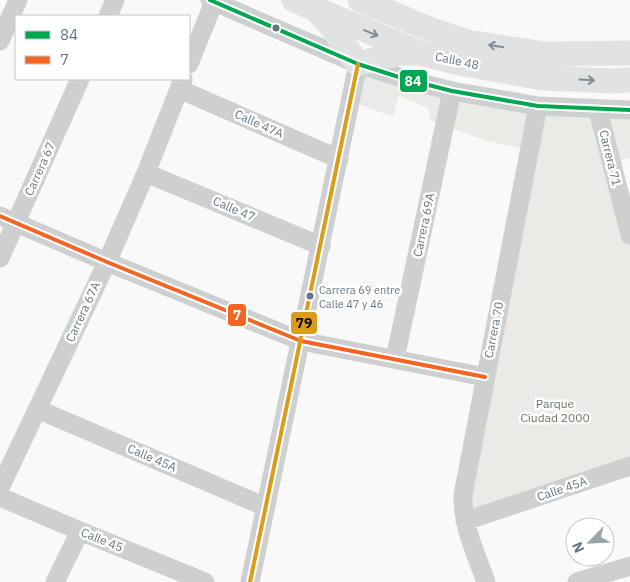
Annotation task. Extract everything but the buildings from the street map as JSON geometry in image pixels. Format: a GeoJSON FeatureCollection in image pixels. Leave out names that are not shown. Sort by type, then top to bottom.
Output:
{"type":"FeatureCollection","features":[{"type":"Feature","properties":{"kind":"main road","name":"Calle 48"},"geometry":{"type":"LineString","coordinates":[[360,0],[432,30],[544,66],[613,81],[630,80]]}},
{"type":"Feature","properties":{"kind":"main road","name":"Calle 48"},"geometry":{"type":"LineString","coordinates":[[304,5],[420,53],[459,63],[544,66],[630,53]]}},
{"type":"Feature","properties":{"kind":"main road"},"geometry":{"type":"LineString","coordinates":[[304,5],[331,26],[358,64],[400,53],[420,53]]}},
{"type":"Feature","properties":{"kind":"street"},"geometry":{"type":"LineString","coordinates":[[0,41],[18,0]]}},
{"type":"Feature","properties":{"kind":"street"},"geometry":{"type":"LineString","coordinates":[[108,15],[115,0]]}},
{"type":"Feature","properties":{"kind":"street"},"geometry":{"type":"LineString","coordinates":[[190,61],[212,1],[358,64],[452,92],[538,106],[630,110]]}},
{"type":"Feature","properties":{"kind":"street"},"geometry":{"type":"LineString","coordinates":[[250,582],[358,64]]}},
{"type":"Feature","properties":{"kind":"street","name":"Carrera 67"},"geometry":{"type":"LineString","coordinates":[[0,258],[8,220],[79,80]]}},
{"type":"Feature","properties":{"kind":"street","name":"Calle 47A"},"geometry":{"type":"LineString","coordinates":[[181,84],[339,159]]}},
{"type":"Feature","properties":{"kind":"street","name":"Carrera 67A"},"geometry":{"type":"LineString","coordinates":[[0,488],[107,262],[181,84]]}},
{"type":"Feature","properties":{"kind":"street","name":"Carrera 69A"},"geometry":{"type":"LineString","coordinates":[[395,359],[452,92]]}},
{"type":"Feature","properties":{"kind":"street","name":"Carrera 70"},"geometry":{"type":"LineString","coordinates":[[486,582],[465,521],[462,507],[463,495],[538,106]]}},
{"type":"Feature","properties":{"kind":"street","name":"Carrera 71"},"geometry":{"type":"LineString","coordinates":[[598,110],[630,235]]}},
{"type":"Feature","properties":{"kind":"street","name":"Calle 47"},"geometry":{"type":"LineString","coordinates":[[146,172],[321,246]]}},
{"type":"Feature","properties":{"kind":"street"},"geometry":{"type":"LineString","coordinates":[[8,220],[301,341],[485,377]]}},
{"type":"Feature","properties":{"kind":"street","name":"Calle 45A"},"geometry":{"type":"LineString","coordinates":[[37,409],[266,507]]}},
{"type":"Feature","properties":{"kind":"street","name":"Calle 45A"},"geometry":{"type":"LineString","coordinates":[[465,521],[630,466]]}},
{"type":"Feature","properties":{"kind":"street","name":"Calle 45"},"geometry":{"type":"LineString","coordinates":[[0,497],[205,582]]}},
{"type":"Feature","properties":{"kind":"street"},"geometry":{"type":"LineString","coordinates":[[55,582],[80,531]]}},
{"type":"Feature","properties":{"kind":"street"},"geometry":{"type":"LineString","coordinates":[[580,582],[630,566]]}},
{"type":"Feature","properties":{"kind":"green space","name":"Parque Ciudad 2000"},"geometry":{"type":"Polygon","coordinates":[[[358,64],[405,79],[630,110],[630,158],[612,162],[630,235],[630,466],[465,521],[530,150],[488,141],[431,121],[428,108],[399,96],[393,116],[351,102],[358,64]]]}},
{"type":"Feature","properties":{"kind":"transit line","name":"84"},"geometry":{"type":"LineString","coordinates":[[210,0],[358,64],[405,79],[452,91],[538,106],[630,110]]}},
{"type":"Feature","properties":{"kind":"transit line","name":"79"},"geometry":{"type":"LineString","coordinates":[[250,582],[358,64]]}},
{"type":"Feature","properties":{"kind":"transit line","name":"7"},"geometry":{"type":"LineString","coordinates":[[0,216],[301,341],[485,377]]}},
{"type":"Feature","properties":{"kind":"place","name":"Carrera 69 entre Calle 47 y 46"},"geometry":{"type":"Point","coordinates":[310,296]}}]}
